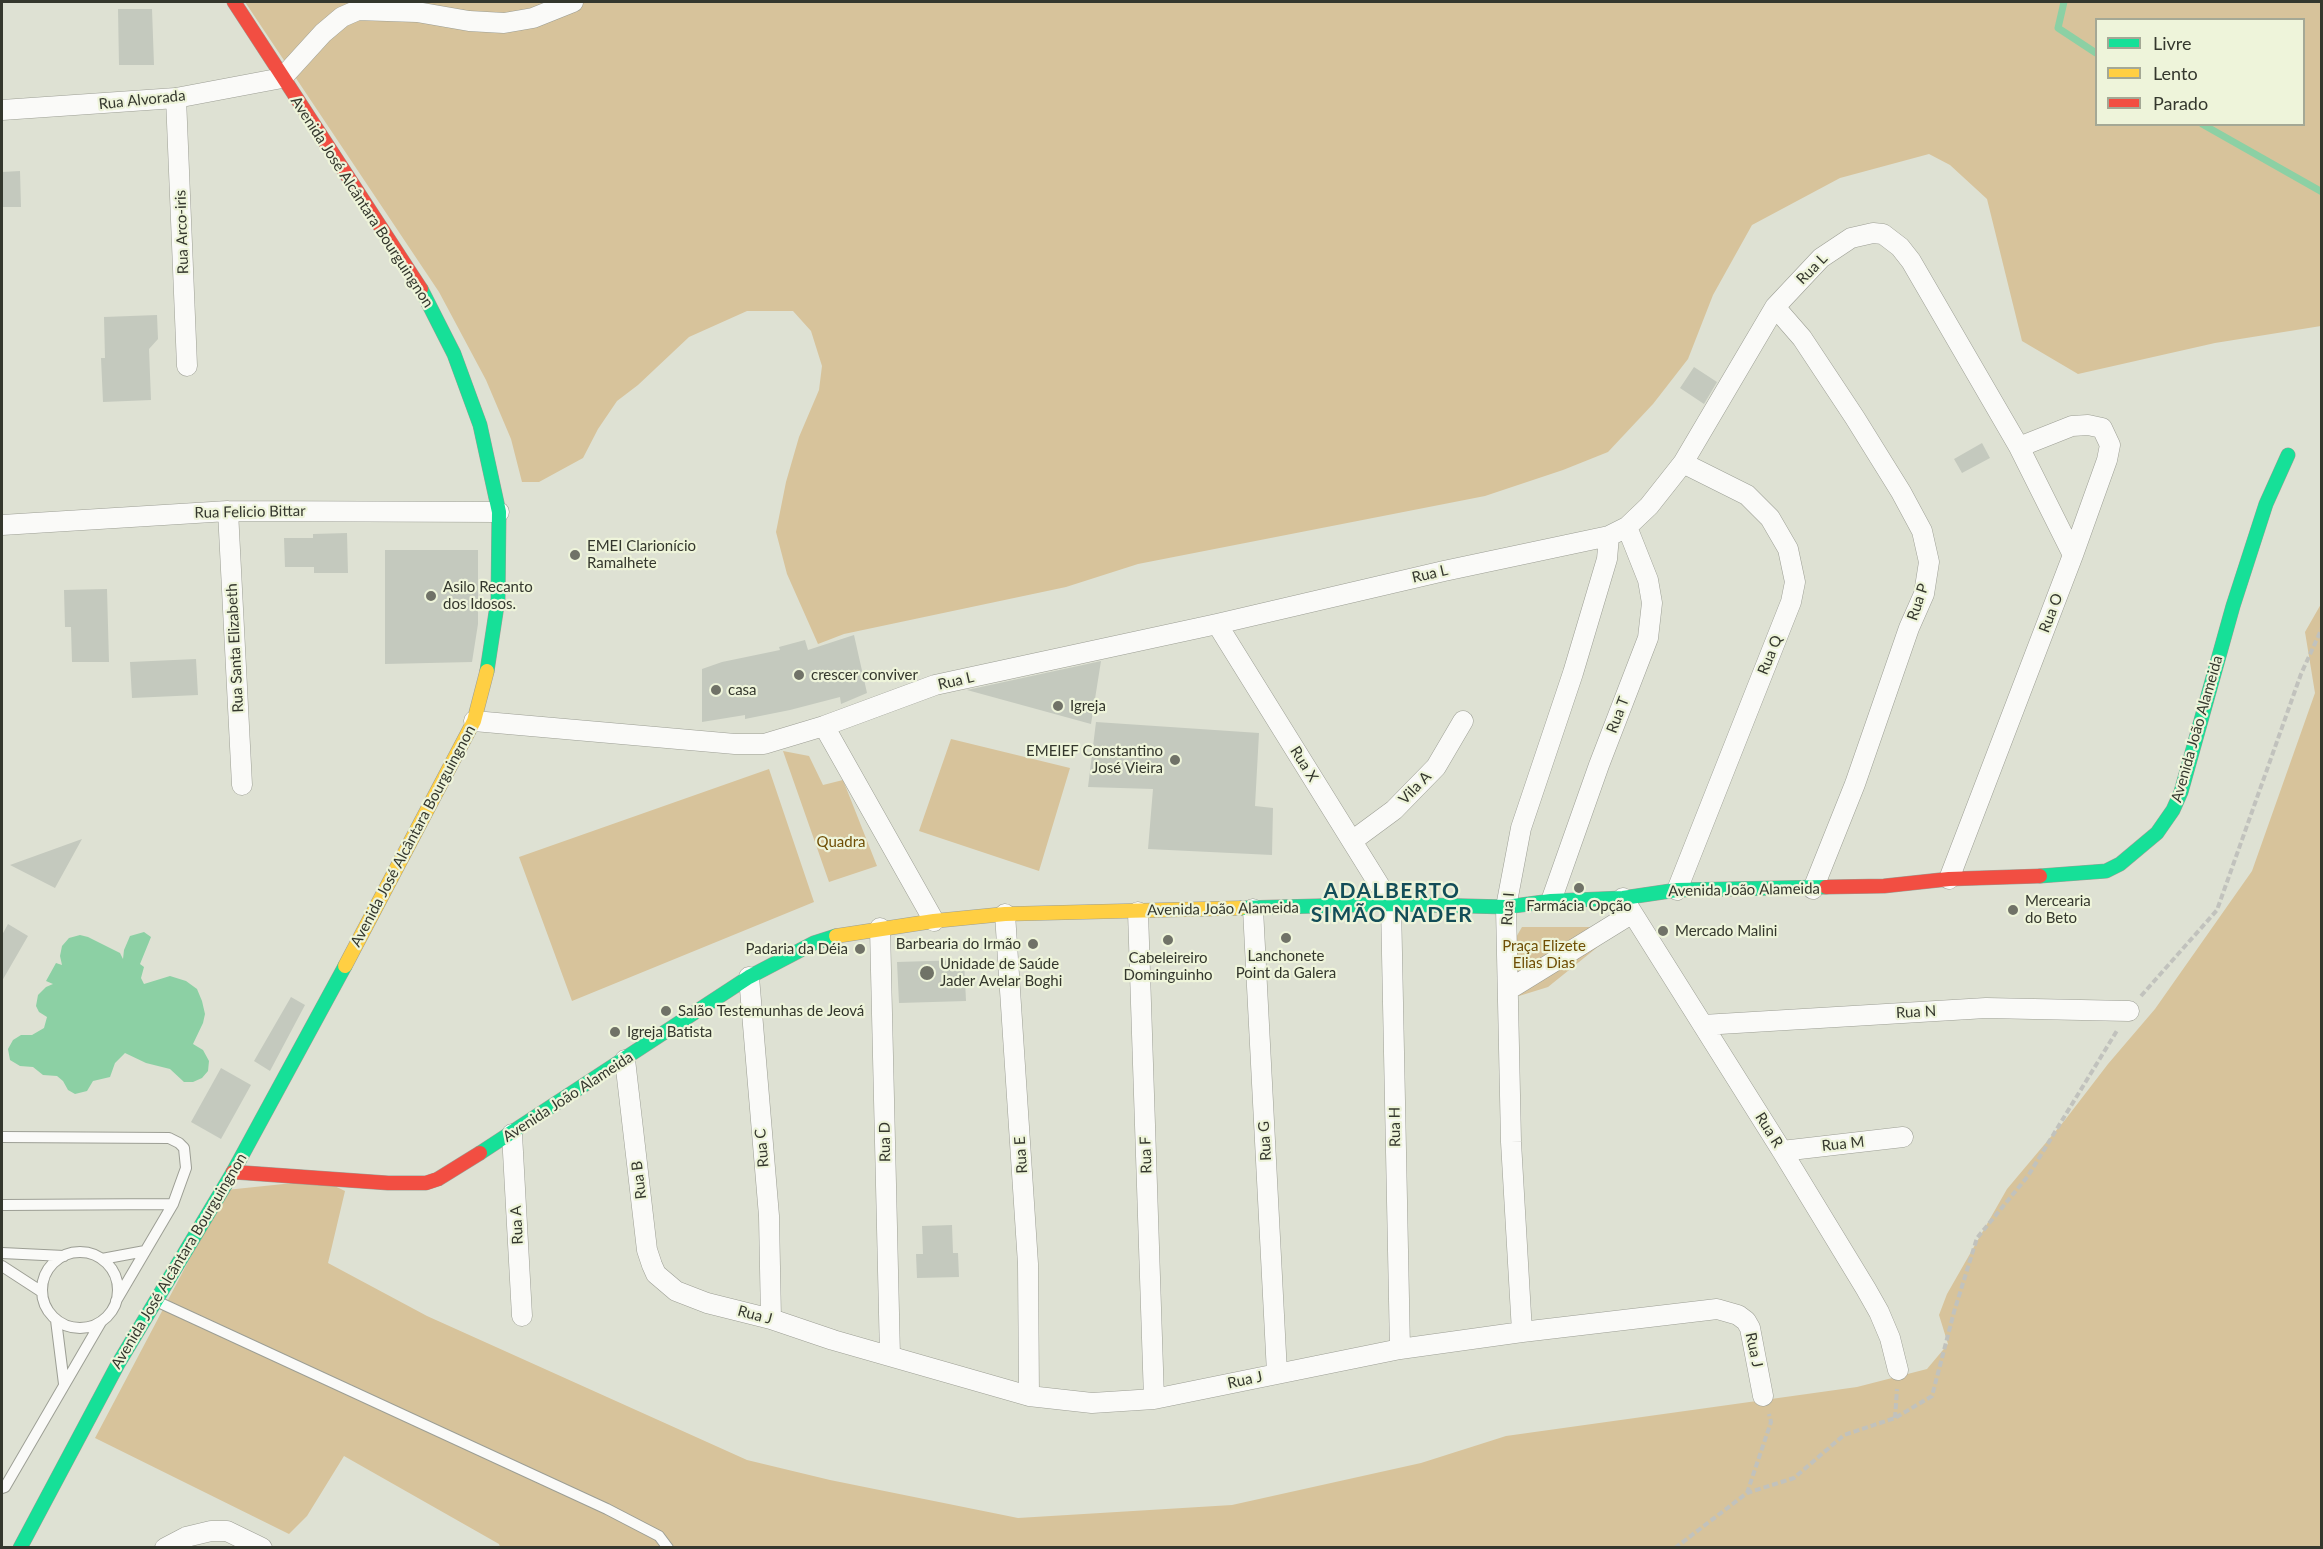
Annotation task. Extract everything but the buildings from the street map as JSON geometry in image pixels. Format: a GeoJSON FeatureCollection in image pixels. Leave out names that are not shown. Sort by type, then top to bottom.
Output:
{"type":"FeatureCollection","features":[{"type":"Feature","properties":{"kind":"street","name":"Avenida José Alcântara Bourguingnon"},"geometry":{"type":"LineString","coordinates":[[20,1548],[118,1364],[233,1172],[474,721],[489,664],[498,599],[499,512],[480,425],[454,354],[421,289],[234,2]]}},
{"type":"Feature","properties":{"kind":"street"},"geometry":{"type":"LineString","coordinates":[[282,78],[323,33],[342,17],[358,10],[386,9],[469,21],[504,23],[533,18],[573,2]]}},
{"type":"Feature","properties":{"kind":"street","name":"Rua Alvorada"},"geometry":{"type":"LineString","coordinates":[[2,110],[176,98],[282,78]]}},
{"type":"Feature","properties":{"kind":"street","name":"Rua Arco-iris"},"geometry":{"type":"LineString","coordinates":[[176,98],[187,366]]}},
{"type":"Feature","properties":{"kind":"street","name":"Rua L"},"geometry":{"type":"LineString","coordinates":[[474,721],[735,744],[764,744],[824,726],[935,685],[1217,624],[1618,532],[1648,506],[1683,463],[1775,307],[1821,258],[1851,238],[1864,234],[1882,234],[1900,247],[1911,261],[2019,447],[2073,555]]}},
{"type":"Feature","properties":{"kind":"street","name":"Rua P"},"geometry":{"type":"LineString","coordinates":[[1775,307],[1808,348],[1901,492],[1922,531],[1929,562],[1924,594],[1909,628],[1855,784],[1813,889]]}},
{"type":"Feature","properties":{"kind":"street","name":"Rua O"},"geometry":{"type":"LineString","coordinates":[[1949,879],[2073,555],[2107,460],[2110,445],[2107,434],[2096,425],[2072,426],[2019,447]]}},
{"type":"Feature","properties":{"kind":"street","name":"Avenida João Alameida"},"geometry":{"type":"LineString","coordinates":[[233,1172],[341,1181],[426,1183],[443,1177],[625,1060],[749,976],[814,943],[846,933],[1005,914],[1391,904],[1506,907],[1551,902],[1627,906],[1677,890],[1884,886],[1949,879],[2085,874],[2106,871],[2120,864],[2157,833],[2173,810],[2181,792],[2233,606],[2266,504],[2288,455]]}},
{"type":"Feature","properties":{"kind":"street","name":"Rua Q"},"geometry":{"type":"LineString","coordinates":[[1677,890],[1791,602],[1795,582],[1788,549],[1770,518],[1747,495],[1683,463]]}},
{"type":"Feature","properties":{"kind":"street","name":"Rua Felicio Bittar"},"geometry":{"type":"LineString","coordinates":[[2,525],[228,511],[499,512]]}},
{"type":"Feature","properties":{"kind":"street","name":"Rua Santa Elizabeth"},"geometry":{"type":"LineString","coordinates":[[228,511],[242,785]]}},
{"type":"Feature","properties":{"kind":"street","name":"Rua T"},"geometry":{"type":"LineString","coordinates":[[1551,902],[1599,765],[1648,638],[1652,603],[1648,580],[1618,532]]}},
{"type":"Feature","properties":{"kind":"street","name":"Rua I"},"geometry":{"type":"LineString","coordinates":[[1522,1332],[1511,1142],[1506,907],[1521,828],[1573,673],[1607,559],[1618,532]]}},
{"type":"Feature","properties":{"kind":"street","name":"Rua X"},"geometry":{"type":"LineString","coordinates":[[1217,624],[1391,904]]}},
{"type":"Feature","properties":{"kind":"street","name":"Vila A"},"geometry":{"type":"LineString","coordinates":[[1352,841],[1394,810],[1436,767],[1463,721]]}},
{"type":"Feature","properties":{"kind":"street"},"geometry":{"type":"LineString","coordinates":[[824,726],[934,921]]}},
{"type":"Feature","properties":{"kind":"street","name":"Rua H"},"geometry":{"type":"LineString","coordinates":[[1391,904],[1400,1349]]}},
{"type":"Feature","properties":{"kind":"street"},"geometry":{"type":"LineString","coordinates":[[1508,990],[1627,906]]}},
{"type":"Feature","properties":{"kind":"street","name":"Rua R"},"geometry":{"type":"LineString","coordinates":[[1627,906],[1782,1151],[1879,1312],[1890,1338],[1898,1370]]}},
{"type":"Feature","properties":{"kind":"street","name":"Rua G"},"geometry":{"type":"LineString","coordinates":[[1253,909],[1277,1373]]}},
{"type":"Feature","properties":{"kind":"street","name":"Rua F"},"geometry":{"type":"LineString","coordinates":[[1138,912],[1154,1399]]}},
{"type":"Feature","properties":{"kind":"street","name":"Rua E"},"geometry":{"type":"LineString","coordinates":[[1005,914],[1028,1264],[1029,1396]]}},
{"type":"Feature","properties":{"kind":"street","name":"Rua D"},"geometry":{"type":"LineString","coordinates":[[880,928],[890,1356]]}},
{"type":"Feature","properties":{"kind":"street","name":"Rua C"},"geometry":{"type":"LineString","coordinates":[[749,976],[769,1216],[771,1319]]}},
{"type":"Feature","properties":{"kind":"street","name":"Rua N"},"geometry":{"type":"LineString","coordinates":[[1703,1025],[1986,1008],[2129,1011]]}},
{"type":"Feature","properties":{"kind":"street","name":"Rua B"},"geometry":{"type":"LineString","coordinates":[[625,1060],[647,1250],[657,1274],[676,1291]]}},
{"type":"Feature","properties":{"kind":"street","name":"Rua A"},"geometry":{"type":"LineString","coordinates":[[512,1134],[522,1316]]}},
{"type":"Feature","properties":{"kind":"street","name":"Rua M"},"geometry":{"type":"LineString","coordinates":[[1782,1151],[1903,1137]]}},
{"type":"Feature","properties":{"kind":"street","name":"Rua J"},"geometry":{"type":"LineString","coordinates":[[676,1291],[707,1303],[771,1319],[833,1340],[1029,1396],[1092,1403],[1154,1399],[1400,1349],[1717,1309],[1729,1311],[1746,1322],[1750,1328],[1763,1396]]}},
{"type":"Feature","properties":{"kind":"street"},"geometry":{"type":"LineString","coordinates":[[165,1548],[186,1537],[211,1531],[228,1531],[262,1548]]}},
{"type":"Feature","properties":{"kind":"lane"},"geometry":{"type":"LineString","coordinates":[[2,1137],[174,1139],[184,1148],[186,1168],[173,1204],[110,1313],[101,1322],[5,1487],[2,1488]]}},
{"type":"Feature","properties":{"kind":"lane"},"geometry":{"type":"LineString","coordinates":[[2,1205],[173,1204]]}},
{"type":"Feature","properties":{"kind":"lane"},"geometry":{"type":"LineString","coordinates":[[102,1259],[145,1251]]}},
{"type":"Feature","properties":{"kind":"lane"},"geometry":{"type":"LineString","coordinates":[[101,1322],[86,1328],[70,1327],[56,1320],[46,1307],[42,1292],[48,1270],[64,1256],[77,1252],[102,1259],[111,1268],[116,1278],[118,1290],[116,1301]]}},
{"type":"Feature","properties":{"kind":"lane"},"geometry":{"type":"LineString","coordinates":[[2,1253],[64,1256]]}},
{"type":"Feature","properties":{"kind":"lane"},"geometry":{"type":"LineString","coordinates":[[2,1266],[42,1292]]}},
{"type":"Feature","properties":{"kind":"lane"},"geometry":{"type":"LineString","coordinates":[[155,1301],[607,1509],[659,1536],[668,1548]]}},
{"type":"Feature","properties":{"kind":"lane"},"geometry":{"type":"LineString","coordinates":[[56,1320],[64,1384]]}},
{"type":"Feature","properties":{"kind":"path"},"geometry":{"type":"LineString","coordinates":[[1675,1548],[1747,1493],[1794,1478],[1844,1435],[1895,1418],[1932,1396],[1954,1312],[1977,1238],[2028,1176],[2129,1011],[2217,909],[2301,674],[2322,628]]}},
{"type":"Feature","properties":{"kind":"path"},"geometry":{"type":"LineString","coordinates":[[1895,1418],[1898,1370]]}},
{"type":"Feature","properties":{"kind":"path"},"geometry":{"type":"LineString","coordinates":[[1747,1493],[1771,1422],[1763,1396]]}},
{"type":"Feature","properties":{"kind":"green space"},"geometry":{"type":"Polygon","coordinates":[[[245,2],[2321,2],[2321,326],[2215,343],[2078,374],[2022,341],[1987,199],[1950,165],[1929,154],[1840,178],[1752,225],[1713,295],[1688,359],[1653,404],[1608,452],[1485,496],[1138,564],[1066,587],[844,634],[818,644],[787,574],[776,532],[786,482],[799,437],[819,390],[822,366],[811,331],[793,311],[747,311],[689,337],[638,385],[617,401],[598,429],[583,458],[539,482],[522,482],[511,439],[486,380],[439,292],[245,2]]]}},
{"type":"Feature","properties":{"kind":"green space"},"geometry":{"type":"Polygon","coordinates":[[[2321,604],[2321,1547],[500,1547],[499,1544],[344,1456],[307,1516],[289,1534],[95,1438],[226,1190],[322,1180],[345,1191],[328,1263],[427,1316],[747,1460],[830,1480],[1018,1518],[1232,1505],[1421,1463],[1506,1436],[1857,1387],[1927,1369],[1948,1344],[1939,1315],[1947,1294],[2007,1189],[2155,1009],[2252,871],[2315,693],[2305,632],[2321,604]]]}},
{"type":"Feature","properties":{"kind":"green space"},"geometry":{"type":"Polygon","coordinates":[[[951,739],[1070,768],[1039,871],[919,831],[951,739]]]}},
{"type":"Feature","properties":{"kind":"green space","name":"Quadra"},"geometry":{"type":"Polygon","coordinates":[[[783,751],[809,756],[823,785],[843,780],[877,866],[829,882],[783,751]]]}},
{"type":"Feature","properties":{"kind":"green space"},"geometry":{"type":"Polygon","coordinates":[[[769,769],[814,902],[572,1001],[519,857],[769,769]]]}},
{"type":"Feature","properties":{"kind":"green space","name":"Praça Elizete Elias Dias"},"geometry":{"type":"Polygon","coordinates":[[[1522,927],[1607,927],[1610,937],[1548,987],[1519,996],[1515,988],[1515,939],[1522,927]]]}},
{"type":"Feature","properties":{"kind":"shaded area"},"geometry":{"type":"Polygon","coordinates":[[[144,932],[151,937],[140,964],[144,967],[141,978],[144,984],[170,976],[186,981],[197,989],[202,1001],[205,1014],[193,1044],[203,1050],[209,1061],[208,1071],[202,1078],[193,1082],[184,1082],[170,1069],[146,1063],[125,1053],[115,1063],[110,1077],[93,1081],[87,1091],[75,1094],[68,1090],[57,1076],[43,1075],[33,1067],[20,1066],[10,1060],[8,1049],[13,1040],[21,1035],[32,1035],[44,1028],[47,1017],[39,1012],[36,1006],[38,995],[53,984],[46,981],[56,963],[62,965],[60,956],[62,946],[69,938],[80,935],[88,937],[120,953],[123,959],[130,936],[144,932]]]}},
{"type":"Feature","properties":{"kind":"waterway"},"geometry":{"type":"LineString","coordinates":[[2064,2],[2058,28],[2095,52]]}},
{"type":"Feature","properties":{"kind":"waterway"},"geometry":{"type":"LineString","coordinates":[[2206,126],[2322,192]]}},
{"type":"Feature","properties":{"kind":"traffic: fast"},"geometry":{"type":"LineString","coordinates":[[421,289],[454,354],[480,425],[499,512],[498,599],[487,671]]}},
{"type":"Feature","properties":{"kind":"traffic: fast"},"geometry":{"type":"LineString","coordinates":[[2040,876],[2106,871],[2120,864],[2157,833],[2173,810],[2181,792],[2233,606],[2266,504],[2288,455]]}},
{"type":"Feature","properties":{"kind":"traffic: fast"},"geometry":{"type":"LineString","coordinates":[[1241,908],[1391,904],[1506,907],[1551,901],[1623,898],[1677,890],[1826,887]]}},
{"type":"Feature","properties":{"kind":"traffic: fast"},"geometry":{"type":"LineString","coordinates":[[480,1153],[749,977],[814,943],[836,936]]}},
{"type":"Feature","properties":{"kind":"traffic: fast"},"geometry":{"type":"LineString","coordinates":[[20,1548],[118,1364],[233,1172],[345,966]]}},
{"type":"Feature","properties":{"kind":"traffic: slow"},"geometry":{"type":"LineString","coordinates":[[345,966],[474,721],[487,671]]}},
{"type":"Feature","properties":{"kind":"traffic: slow"},"geometry":{"type":"LineString","coordinates":[[836,936],[934,921],[1005,914],[1241,908]]}},
{"type":"Feature","properties":{"kind":"traffic: jam"},"geometry":{"type":"LineString","coordinates":[[234,2],[421,289]]}},
{"type":"Feature","properties":{"kind":"traffic: jam"},"geometry":{"type":"LineString","coordinates":[[1826,887],[1884,886],[1949,879],[2040,876]]}},
{"type":"Feature","properties":{"kind":"traffic: jam"},"geometry":{"type":"LineString","coordinates":[[233,1172],[388,1183],[426,1183],[438,1179],[480,1153]]}},
{"type":"Feature","properties":{"kind":"place","name":"EMEI Clarionício Ramalhete"},"geometry":{"type":"Point","coordinates":[575,555]}},
{"type":"Feature","properties":{"kind":"place","name":"Asilo Recanto dos Idosos."},"geometry":{"type":"Point","coordinates":[431,596]}},
{"type":"Feature","properties":{"kind":"place","name":"crescer conviver"},"geometry":{"type":"Point","coordinates":[799,675]}},
{"type":"Feature","properties":{"kind":"place","name":"casa"},"geometry":{"type":"Point","coordinates":[716,690]}},
{"type":"Feature","properties":{"kind":"place","name":"Igreja"},"geometry":{"type":"Point","coordinates":[1058,706]}},
{"type":"Feature","properties":{"kind":"place","name":"EMEIEF Constantino José Vieira"},"geometry":{"type":"Point","coordinates":[1175,760]}},
{"type":"Feature","properties":{"kind":"place","name":"Farmácia Opção"},"geometry":{"type":"Point","coordinates":[1579,888]}},
{"type":"Feature","properties":{"kind":"place","name":"Mercearia do Beto"},"geometry":{"type":"Point","coordinates":[2013,910]}},
{"type":"Feature","properties":{"kind":"place","name":"Mercado Malini"},"geometry":{"type":"Point","coordinates":[1663,931]}},
{"type":"Feature","properties":{"kind":"place","name":"Lanchonete Point da Galera"},"geometry":{"type":"Point","coordinates":[1286,938]}},
{"type":"Feature","properties":{"kind":"place","name":"Cabeleireiro Dominguinho"},"geometry":{"type":"Point","coordinates":[1168,940]}},
{"type":"Feature","properties":{"kind":"place","name":"Barbearia do Irmão"},"geometry":{"type":"Point","coordinates":[1033,944]}},
{"type":"Feature","properties":{"kind":"place","name":"Padaria da Déia"},"geometry":{"type":"Point","coordinates":[860,949]}},
{"type":"Feature","properties":{"kind":"place","name":"Unidade de Saúde Jader Avelar Boghi"},"geometry":{"type":"Point","coordinates":[927,973]}},
{"type":"Feature","properties":{"kind":"place","name":"Salão Testemunhas de Jeová"},"geometry":{"type":"Point","coordinates":[666,1011]}},
{"type":"Feature","properties":{"kind":"place","name":"Igreja Batista"},"geometry":{"type":"Point","coordinates":[615,1032]}},
{"type":"Feature","properties":{"kind":"district","name":"ADALBERTO SIMÃO NADER"},"geometry":{"type":"Point","coordinates":[1392,903]}}]}
